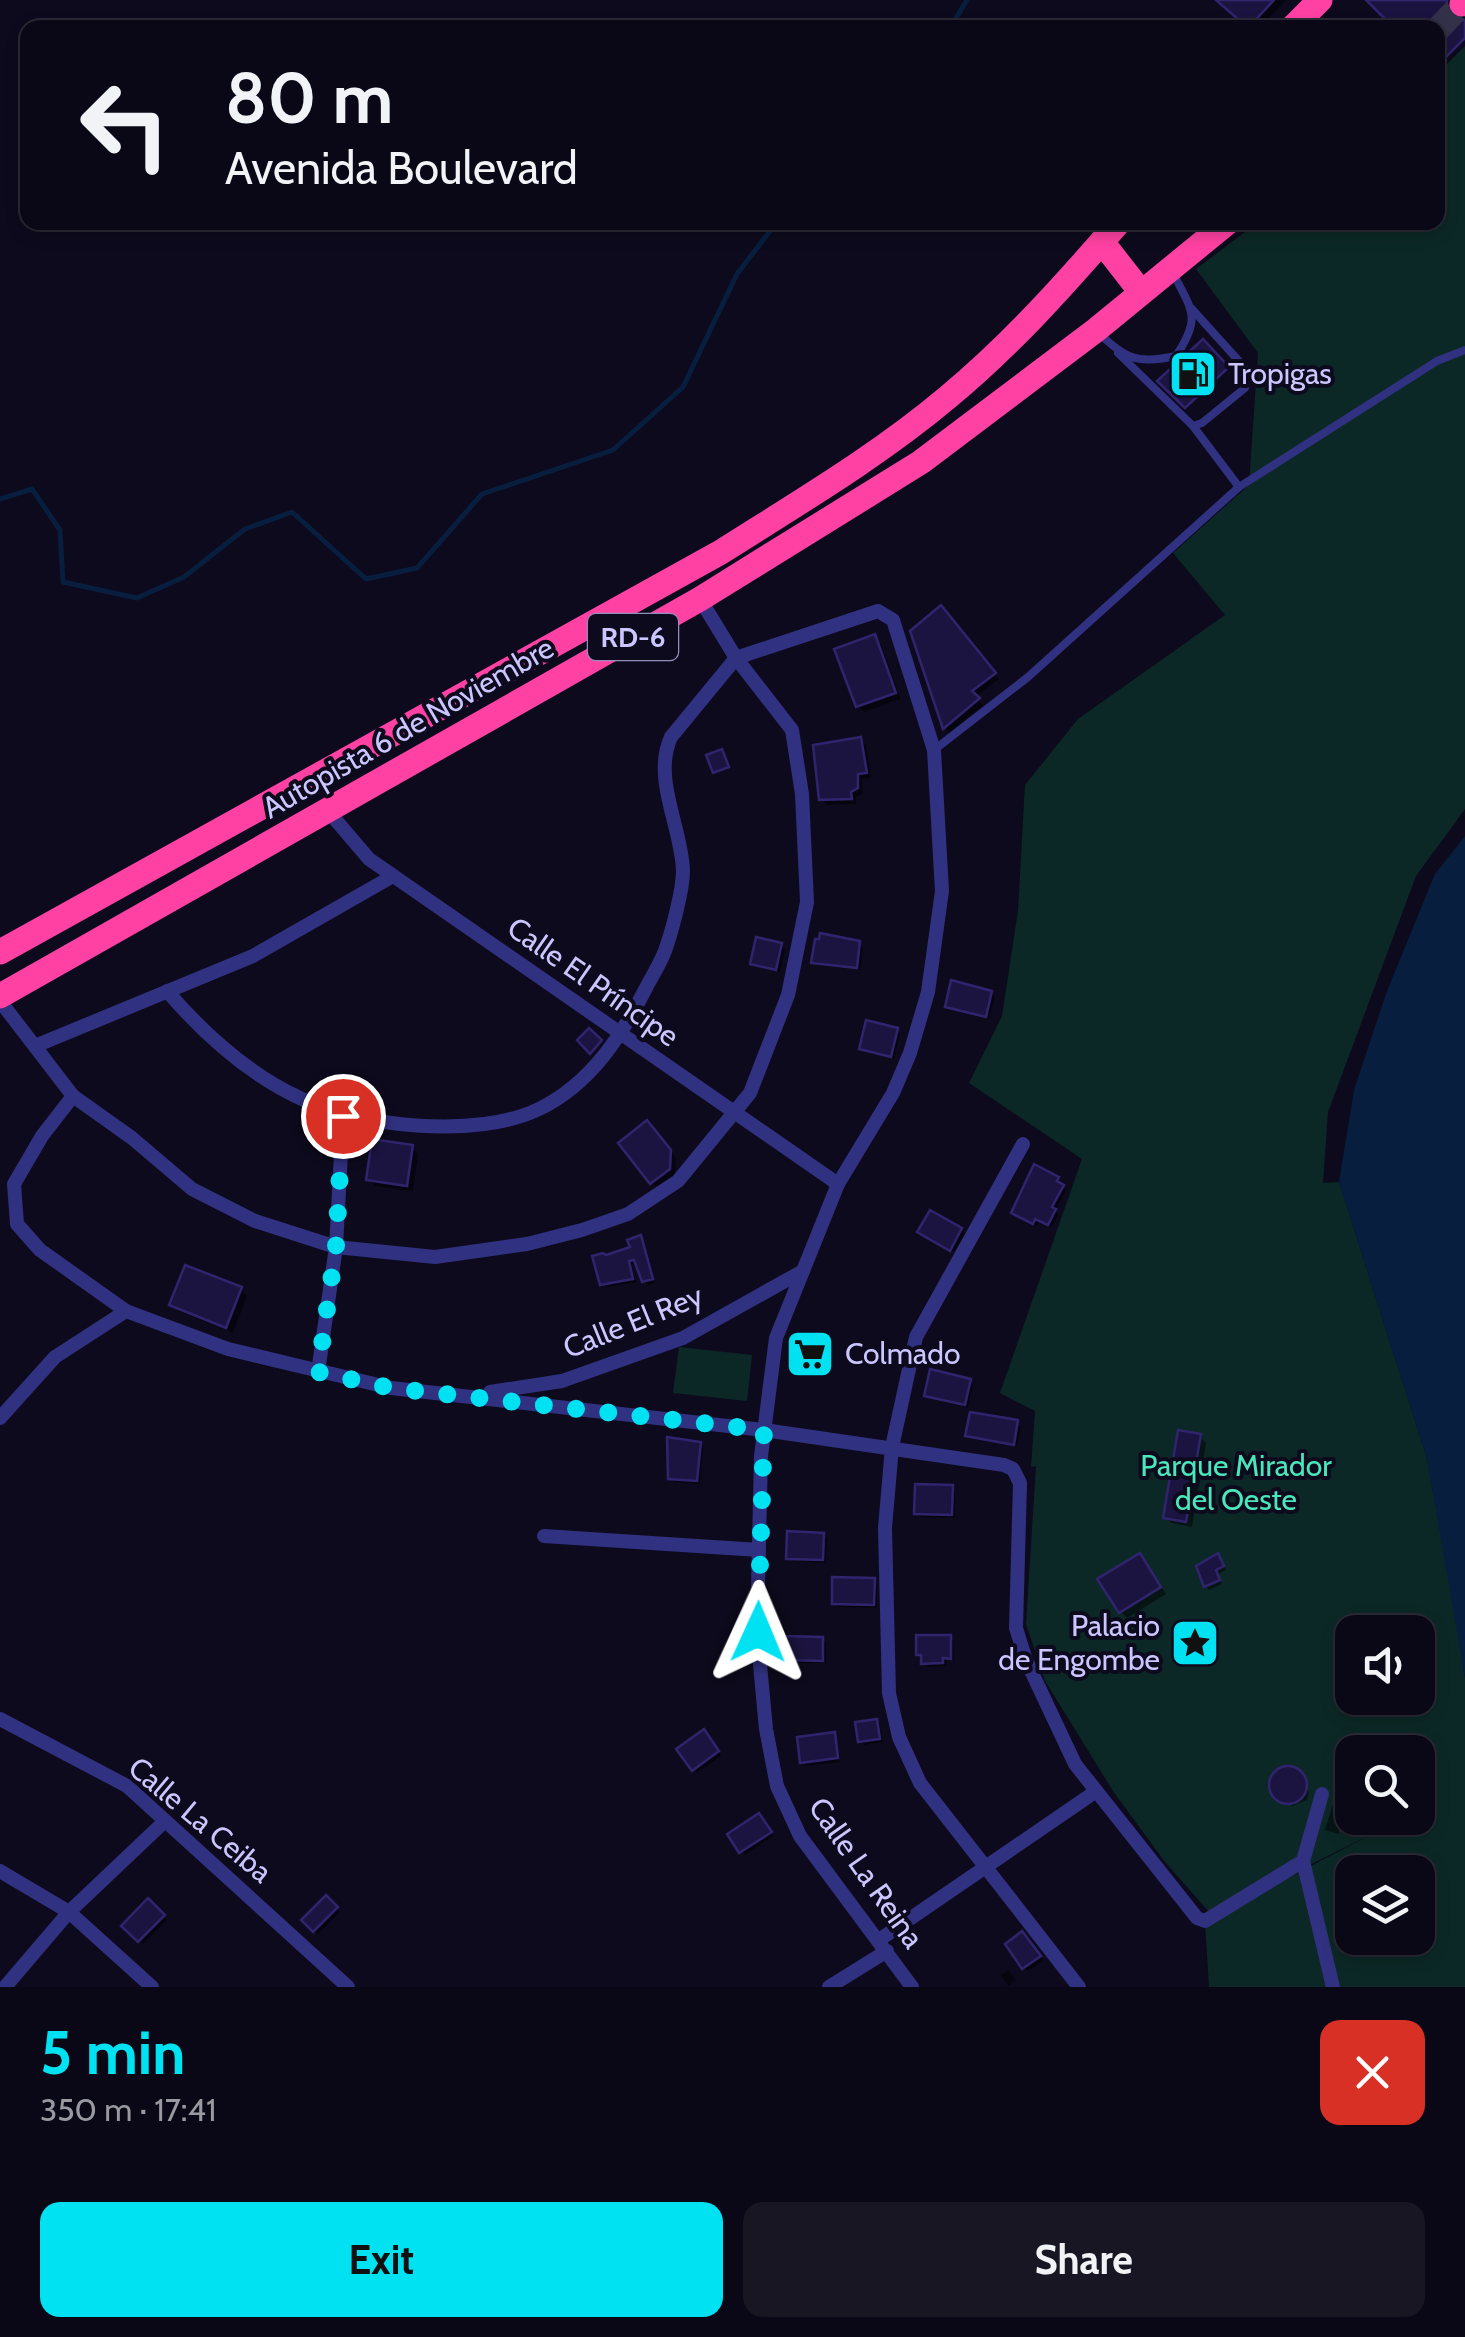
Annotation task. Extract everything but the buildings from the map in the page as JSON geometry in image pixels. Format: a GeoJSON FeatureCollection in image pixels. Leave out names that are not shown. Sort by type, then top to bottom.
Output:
{"type":"FeatureCollection","features":[{"type":"Feature","properties":{"kind":"highway"},"geometry":{"type":"LineString","coordinates":[[1300,20],[1320,0]]}},
{"type":"Feature","properties":{"kind":"highway","name":"Autopista 6 de Noviembre"},"geometry":{"type":"LineString","coordinates":[[0,998],[700,599],[921,462],[1096,330],[1219,230]]}},
{"type":"Feature","properties":{"kind":"highway"},"geometry":{"type":"LineString","coordinates":[[1110,232],[1141,292]]}},
{"type":"Feature","properties":{"kind":"highway","name":"Autopista 6 de Noviembre"},"geometry":{"type":"LineString","coordinates":[[0,952],[704,561],[826,486],[948,398],[1014,337],[1110,232]]}},
{"type":"Feature","properties":{"kind":"street"},"geometry":{"type":"LineString","coordinates":[[0,998],[73,1096],[132,1138],[192,1189],[255,1220],[336,1246],[434,1257],[527,1244],[628,1214],[678,1181],[750,1093],[788,995],[806,902],[802,794],[792,730],[736,658],[700,599]]}},
{"type":"Feature","properties":{"kind":"street","name":"Calle La Reina"},"geometry":{"type":"LineString","coordinates":[[736,658],[878,611],[885,612],[893,620],[934,750],[942,890],[928,992],[910,1053],[892,1093],[838,1184],[776,1338],[764,1430],[759,1550],[758,1632],[766,1728],[778,1786],[800,1836],[912,1987]]}},
{"type":"Feature","properties":{"kind":"street"},"geometry":{"type":"LineString","coordinates":[[166,990],[201,1030],[236,1058],[298,1098],[343,1116],[449,1128],[538,1110],[582,1079],[621,1037],[667,947],[683,872],[665,751],[671,737],[736,658]]}},
{"type":"Feature","properties":{"kind":"street","name":"Calle El Príncipe"},"geometry":{"type":"LineString","coordinates":[[328,811],[369,860],[838,1184]]}},
{"type":"Feature","properties":{"kind":"street"},"geometry":{"type":"LineString","coordinates":[[34,1046],[253,956],[393,876]]}},
{"type":"Feature","properties":{"kind":"street"},"geometry":{"type":"LineString","coordinates":[[73,1096],[42,1136],[14,1184],[16,1224],[40,1250],[126,1311],[228,1349],[391,1388],[764,1430],[1012,1469],[1020,1482],[1016,1628],[1036,1685],[1076,1764],[1095,1792],[1201,1920],[1302,1861]]}},
{"type":"Feature","properties":{"kind":"street"},"geometry":{"type":"LineString","coordinates":[[318,1372],[336,1246],[343,1116]]}},
{"type":"Feature","properties":{"kind":"street"},"geometry":{"type":"LineString","coordinates":[[1024,1144],[916,1337],[892,1448],[885,1528],[885,1621],[890,1693],[899,1737],[920,1783],[1079,1987]]}},
{"type":"Feature","properties":{"kind":"street","name":"Calle El Rey"},"geometry":{"type":"LineString","coordinates":[[474,1395],[562,1381],[637,1356],[683,1338],[803,1271]]}},
{"type":"Feature","properties":{"kind":"street"},"geometry":{"type":"LineString","coordinates":[[0,1418],[55,1358],[126,1311]]}},
{"type":"Feature","properties":{"kind":"street"},"geometry":{"type":"LineString","coordinates":[[544,1536],[759,1550]]}},
{"type":"Feature","properties":{"kind":"street","name":"Calle La Ceiba"},"geometry":{"type":"LineString","coordinates":[[0,1719],[127,1786],[348,1987]]}},
{"type":"Feature","properties":{"kind":"street"},"geometry":{"type":"LineString","coordinates":[[829,1987],[986,1866],[1095,1792]]}},
{"type":"Feature","properties":{"kind":"street"},"geometry":{"type":"LineString","coordinates":[[1322,1794],[1302,1861],[1333,1987]]}},
{"type":"Feature","properties":{"kind":"street"},"geometry":{"type":"LineString","coordinates":[[4,1987],[69,1912],[166,1822]]}},
{"type":"Feature","properties":{"kind":"street"},"geometry":{"type":"LineString","coordinates":[[0,1871],[69,1912],[152,1987]]}},
{"type":"Feature","properties":{"kind":"lane"},"geometry":{"type":"LineString","coordinates":[[1172,270],[1191,308],[1246,370],[1245,388],[1193,426]]}},
{"type":"Feature","properties":{"kind":"lane"},"geometry":{"type":"LineString","coordinates":[[1118,352],[1146,362],[1176,356],[1192,330],[1191,308]]}},
{"type":"Feature","properties":{"kind":"lane"},"geometry":{"type":"LineString","coordinates":[[1096,330],[1193,426],[1239,487]]}},
{"type":"Feature","properties":{"kind":"lane"},"geometry":{"type":"LineString","coordinates":[[934,750],[1028,677],[1239,487],[1437,361],[1465,350]]}},
{"type":"Feature","properties":{"kind":"green space","name":"Parque Mirador del Oeste"},"geometry":{"type":"Polygon","coordinates":[[[1465,46],[1465,809],[1416,876],[1328,1112],[1323,1183],[1339,1182],[1427,1459],[1457,1622],[1465,1678],[1465,1987],[1209,1987],[1205,1921],[1370,1835],[1435,1835],[1435,1735],[1335,1735],[1335,1835],[1370,1835],[1211,1914],[1165,1862],[1115,1794],[1045,1681],[1026,1624],[1036,1466],[1031,1467],[1035,1411],[1000,1393],[1082,1159],[969,1083],[1002,1016],[1018,911],[1025,785],[1078,719],[1225,615],[1173,553],[1249,485],[1258,353],[1196,269],[1248,230],[1445,230],[1445,66],[1465,46]]]}},
{"type":"Feature","properties":{"kind":"green space"},"geometry":{"type":"Polygon","coordinates":[[[679,1347],[752,1355],[747,1401],[673,1393],[679,1347]]]}},
{"type":"Feature","properties":{"kind":"water"},"geometry":{"type":"Polygon","coordinates":[[[1465,836],[1465,1678],[1427,1459],[1339,1182],[1354,1090],[1387,991],[1435,874],[1465,836]]]}},
{"type":"Feature","properties":{"kind":"waterway"},"geometry":{"type":"LineString","coordinates":[[955,20],[967,0]]}},
{"type":"Feature","properties":{"kind":"waterway"},"geometry":{"type":"LineString","coordinates":[[0,499],[32,489],[60,530],[63,582],[137,598],[184,577],[245,529],[292,512],[366,579],[417,568],[482,494],[613,450],[683,387],[737,274],[771,230]]}},
{"type":"Feature","properties":{"kind":"tunnel"},"geometry":{"type":"LineString","coordinates":[[1445,22],[1462,4]]}},
{"type":"Feature","properties":{"kind":"place","name":"Tropigas"},"geometry":{"type":"Point","coordinates":[1193,374]}},
{"type":"Feature","properties":{"kind":"place","name":"Colmado"},"geometry":{"type":"Point","coordinates":[810,1354]}},
{"type":"Feature","properties":{"kind":"place","name":"Palacio de Engombe"},"geometry":{"type":"Point","coordinates":[1195,1643]}},
{"type":"Feature","properties":{"kind":"route"},"geometry":{"type":"LineString","coordinates":[[343,1116],[336,1246],[318,1372],[391,1388],[764,1430],[758,1632]]}}]}
